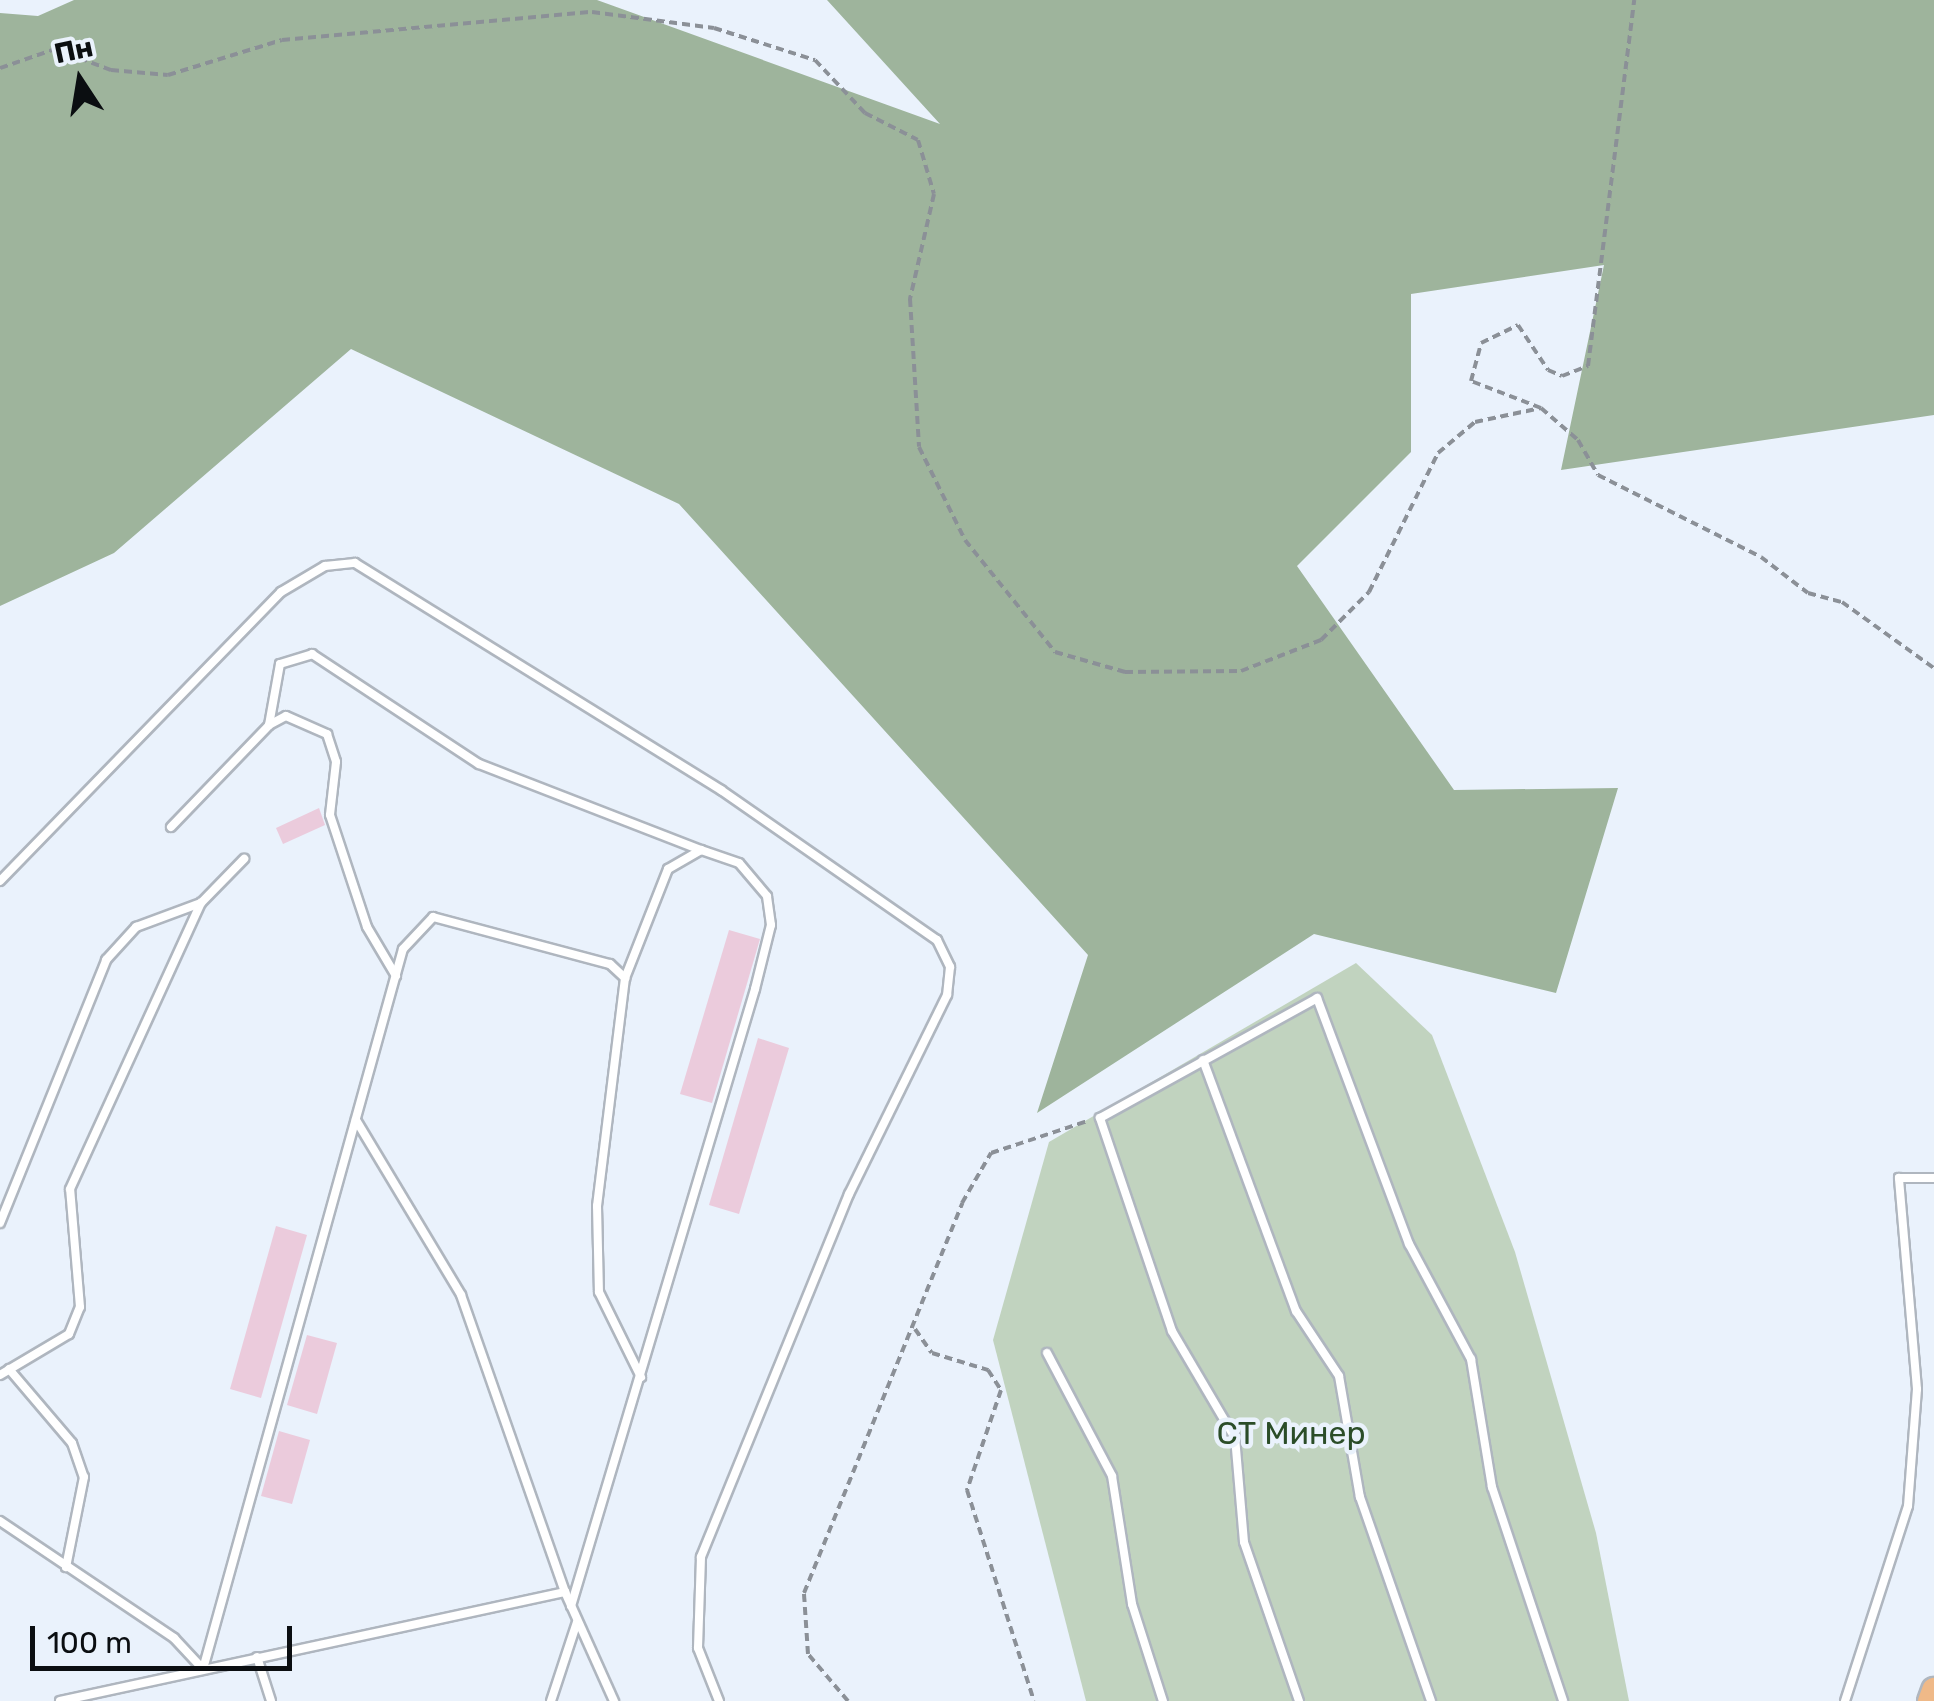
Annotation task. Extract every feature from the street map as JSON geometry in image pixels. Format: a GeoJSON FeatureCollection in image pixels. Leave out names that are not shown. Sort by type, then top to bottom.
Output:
{"type":"FeatureCollection","features":[{"type":"Feature","properties":{"kind":"main road"},"geometry":{"type":"LineString","coordinates":[[1930,1701],[1934,1690]]}},
{"type":"Feature","properties":{"kind":"lane"},"geometry":{"type":"LineString","coordinates":[[0,881],[281,592],[325,566],[356,564],[722,790],[937,940],[950,966],[947,994],[848,1194],[702,1557],[698,1648],[719,1701]]}},
{"type":"Feature","properties":{"kind":"lane"},"geometry":{"type":"LineString","coordinates":[[269,725],[280,664],[312,654],[479,764],[739,863],[767,896],[771,926],[641,1377],[570,1606]]}},
{"type":"Feature","properties":{"kind":"lane"},"geometry":{"type":"LineString","coordinates":[[171,827],[269,725],[286,716],[327,734],[336,762],[330,815],[366,927],[396,976]]}},
{"type":"Feature","properties":{"kind":"lane"},"geometry":{"type":"LineString","coordinates":[[641,1377],[599,1292],[597,1206],[625,978],[668,869],[701,850]]}},
{"type":"Feature","properties":{"kind":"lane"},"geometry":{"type":"LineString","coordinates":[[0,1375],[68,1334],[80,1308],[70,1189],[201,903],[244,858]]}},
{"type":"Feature","properties":{"kind":"lane"},"geometry":{"type":"LineString","coordinates":[[0,1224],[106,960],[136,927],[201,903]]}},
{"type":"Feature","properties":{"kind":"lane"},"geometry":{"type":"LineString","coordinates":[[202,1669],[396,976],[416,928],[433,918],[610,964],[625,978]]}},
{"type":"Feature","properties":{"kind":"lane"},"geometry":{"type":"LineString","coordinates":[[1299,1701],[1244,1542],[1234,1438],[1172,1331],[1100,1118],[1317,998],[1409,1244],[1471,1360],[1492,1488],[1563,1701]]}},
{"type":"Feature","properties":{"kind":"lane"},"geometry":{"type":"LineString","coordinates":[[1203,1060],[1296,1311],[1339,1376],[1360,1497],[1431,1701]]}},
{"type":"Feature","properties":{"kind":"lane"},"geometry":{"type":"LineString","coordinates":[[356,1120],[462,1295],[570,1606],[614,1701]]}},
{"type":"Feature","properties":{"kind":"lane"},"geometry":{"type":"LineString","coordinates":[[1846,1701],[1908,1506],[1916,1389],[1899,1178],[1934,1178]]}},
{"type":"Feature","properties":{"kind":"lane"},"geometry":{"type":"LineString","coordinates":[[1048,1353],[1112,1476],[1132,1604],[1163,1701]]}},
{"type":"Feature","properties":{"kind":"lane"},"geometry":{"type":"LineString","coordinates":[[9,1370],[72,1443],[84,1477],[66,1567]]}},
{"type":"Feature","properties":{"kind":"lane"},"geometry":{"type":"LineString","coordinates":[[0,1521],[174,1638],[202,1669]]}},
{"type":"Feature","properties":{"kind":"lane"},"geometry":{"type":"LineString","coordinates":[[60,1701],[565,1592]]}},
{"type":"Feature","properties":{"kind":"lane"},"geometry":{"type":"LineString","coordinates":[[550,1701],[577,1622]]}},
{"type":"Feature","properties":{"kind":"lane"},"geometry":{"type":"LineString","coordinates":[[257,1657],[271,1701]]}},
{"type":"Feature","properties":{"kind":"path"},"geometry":{"type":"LineString","coordinates":[[1634,0],[1588,366],[1562,376],[1548,370],[1518,325],[1481,343],[1471,376],[1541,408],[1578,440],[1598,474],[1761,557],[1808,593],[1842,602],[1934,668]]}},
{"type":"Feature","properties":{"kind":"path"},"geometry":{"type":"LineString","coordinates":[[0,68],[55,49],[112,70],[168,75],[282,40],[592,12],[714,28],[814,60],[865,113],[918,140],[934,194],[910,299],[919,446],[965,540],[1055,652],[1125,672],[1241,671],[1321,640],[1369,592],[1438,453],[1474,422],[1541,408]]}},
{"type":"Feature","properties":{"kind":"path"},"geometry":{"type":"LineString","coordinates":[[848,1701],[808,1654],[804,1592],[978,1168],[1001,1149],[1100,1118]]}},
{"type":"Feature","properties":{"kind":"path"},"geometry":{"type":"LineString","coordinates":[[914,1326],[932,1353],[988,1370],[1001,1390],[967,1490],[1034,1701]]}},
{"type":"Feature","properties":{"kind":"green space"},"geometry":{"type":"Polygon","coordinates":[[[74,0],[597,0],[940,124],[827,0],[1934,0],[1934,415],[1561,470],[1604,265],[1411,294],[1411,452],[1297,566],[1454,790],[1618,788],[1556,993],[1314,934],[1037,1113],[1088,955],[679,504],[351,349],[114,553],[0,606],[0,13],[38,16],[74,0]]]}},
{"type":"Feature","properties":{"kind":"green space","name":"СТ Минер"},"geometry":{"type":"Polygon","coordinates":[[[1356,963],[1432,1035],[1515,1252],[1596,1533],[1629,1701],[1086,1701],[993,1340],[1049,1142],[1356,963]]]}},
{"type":"Feature","properties":{"kind":"building"},"geometry":{"type":"Polygon","coordinates":[[[319,808],[325,825],[283,844],[276,828],[319,808]]]}},
{"type":"Feature","properties":{"kind":"building"},"geometry":{"type":"Polygon","coordinates":[[[729,930],[760,939],[712,1103],[680,1094],[729,930]]]}},
{"type":"Feature","properties":{"kind":"building"},"geometry":{"type":"Polygon","coordinates":[[[758,1038],[789,1048],[739,1214],[709,1205],[758,1038]]]}},
{"type":"Feature","properties":{"kind":"building"},"geometry":{"type":"Polygon","coordinates":[[[276,1226],[307,1235],[261,1398],[230,1389],[276,1226]]]}},
{"type":"Feature","properties":{"kind":"building"},"geometry":{"type":"Polygon","coordinates":[[[307,1335],[337,1343],[317,1414],[287,1405],[307,1335]]]}},
{"type":"Feature","properties":{"kind":"building"},"geometry":{"type":"Polygon","coordinates":[[[279,1431],[310,1440],[292,1504],[261,1496],[279,1431]]]}}]}
